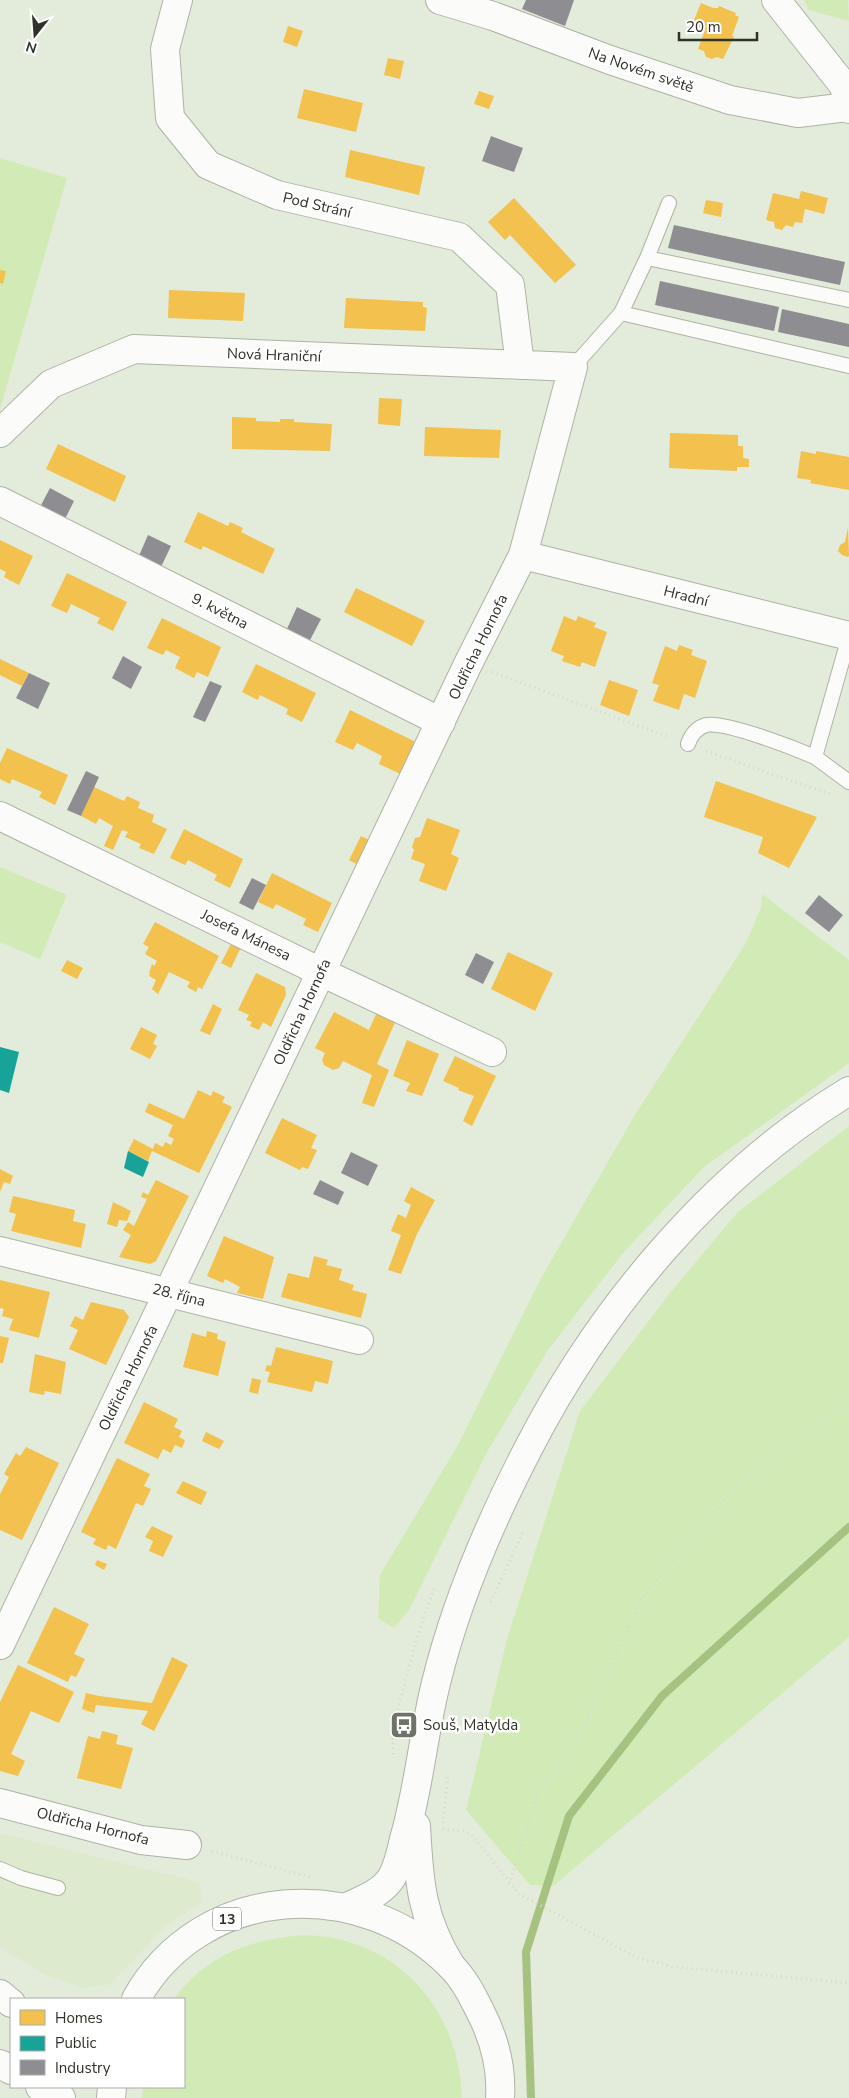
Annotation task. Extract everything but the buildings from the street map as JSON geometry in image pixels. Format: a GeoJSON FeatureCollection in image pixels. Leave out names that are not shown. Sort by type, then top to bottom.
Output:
{"type":"FeatureCollection","features":[{"type":"Feature","properties":{"kind":"main road","name":"Pod Strání"},"geometry":{"type":"LineString","coordinates":[[178,0],[165,49],[170,118],[208,165],[276,196],[459,237],[510,285],[520,365]]}},
{"type":"Feature","properties":{"kind":"main road","name":"Na Novém světě"},"geometry":{"type":"LineString","coordinates":[[440,0],[493,16],[610,60],[730,100],[798,113],[849,108]]}},
{"type":"Feature","properties":{"kind":"main road"},"geometry":{"type":"LineString","coordinates":[[776,0],[844,86],[849,108]]}},
{"type":"Feature","properties":{"kind":"main road","name":"Nová Hraniční"},"geometry":{"type":"LineString","coordinates":[[0,432],[51,384],[134,349],[573,368]]}},
{"type":"Feature","properties":{"kind":"main road","name":"Oldřicha Hornofa"},"geometry":{"type":"LineString","coordinates":[[0,1645],[468,664],[524,555],[573,368]]}},
{"type":"Feature","properties":{"kind":"main road","name":"9. května"},"geometry":{"type":"LineString","coordinates":[[0,501],[441,722]]}},
{"type":"Feature","properties":{"kind":"main road","name":"Hradní"},"geometry":{"type":"LineString","coordinates":[[524,555],[849,637]]}},
{"type":"Feature","properties":{"kind":"main road","name":"Josefa Mánesa"},"geometry":{"type":"LineString","coordinates":[[0,816],[321,972],[492,1052]]}},
{"type":"Feature","properties":{"kind":"main road"},"geometry":{"type":"LineString","coordinates":[[348,1907],[378,1892],[393,1876],[415,1802],[424,1736],[436,1680],[463,1596],[481,1549],[512,1481],[559,1394],[609,1317],[631,1288],[678,1234],[755,1160],[849,1091]]}},
{"type":"Feature","properties":{"kind":"main road","name":"28. října"},"geometry":{"type":"LineString","coordinates":[[0,1251],[359,1340]]}},
{"type":"Feature","properties":{"kind":"main road"},"geometry":{"type":"LineString","coordinates":[[415,1802],[422,1896],[439,1946],[451,1966]]}},
{"type":"Feature","properties":{"kind":"main road","name":"Oldřicha Hornofa"},"geometry":{"type":"LineString","coordinates":[[0,1803],[141,1840],[187,1845]]}},
{"type":"Feature","properties":{"kind":"main road","name":"13"},"geometry":{"type":"LineString","coordinates":[[137,1998],[155,1972],[171,1955],[211,1926],[234,1916],[279,1904],[308,1903],[348,1907],[370,1915],[414,1937],[451,1966],[462,1979],[488,2026],[497,2056],[501,2083],[500,2098]]}},
{"type":"Feature","properties":{"kind":"main road"},"geometry":{"type":"LineString","coordinates":[[0,1994],[10,2002]]}},
{"type":"Feature","properties":{"kind":"main road"},"geometry":{"type":"LineString","coordinates":[[42,2088],[61,2098]]}},
{"type":"Feature","properties":{"kind":"lane"},"geometry":{"type":"LineString","coordinates":[[573,368],[621,313],[647,258],[669,203]]}},
{"type":"Feature","properties":{"kind":"lane"},"geometry":{"type":"LineString","coordinates":[[647,258],[849,300]]}},
{"type":"Feature","properties":{"kind":"lane"},"geometry":{"type":"LineString","coordinates":[[621,313],[849,366]]}},
{"type":"Feature","properties":{"kind":"lane"},"geometry":{"type":"LineString","coordinates":[[815,757],[849,637]]}},
{"type":"Feature","properties":{"kind":"lane"},"geometry":{"type":"LineString","coordinates":[[688,744],[693,733],[699,728],[716,724],[731,727],[815,757],[849,782]]}},
{"type":"Feature","properties":{"kind":"lane"},"geometry":{"type":"LineString","coordinates":[[0,1869],[21,1878],[58,1888]]}},
{"type":"Feature","properties":{"kind":"path"},"geometry":{"type":"LineString","coordinates":[[468,664],[831,794]]}},
{"type":"Feature","properties":{"kind":"path"},"geometry":{"type":"LineString","coordinates":[[509,1884],[538,1794],[585,1723],[642,1598],[741,1481],[849,1403]]}},
{"type":"Feature","properties":{"kind":"path"},"geometry":{"type":"LineString","coordinates":[[490,1606],[523,1532]]}},
{"type":"Feature","properties":{"kind":"path"},"geometry":{"type":"LineString","coordinates":[[393,1756],[392,1736],[396,1714],[417,1637],[436,1586]]}},
{"type":"Feature","properties":{"kind":"path"},"geometry":{"type":"LineString","coordinates":[[443,1829],[463,1831],[472,1835],[509,1884],[525,1898],[630,1955],[674,1967],[849,1983]]}},
{"type":"Feature","properties":{"kind":"path"},"geometry":{"type":"LineString","coordinates":[[187,1845],[316,1879]]}},
{"type":"Feature","properties":{"kind":"shaded area"},"geometry":{"type":"Polygon","coordinates":[[[0,1833],[199,1882],[202,1902],[164,1927],[111,1984],[84,1988],[46,1975],[7,1952],[0,1945],[0,1833]]]}},
{"type":"Feature","properties":{"kind":"green space"},"geometry":{"type":"Polygon","coordinates":[[[804,0],[848,0],[849,21],[809,10],[804,0]]]}},
{"type":"Feature","properties":{"kind":"green space"},"geometry":{"type":"Polygon","coordinates":[[[0,158],[67,178],[0,409],[0,158]]]}},
{"type":"Feature","properties":{"kind":"green space"},"geometry":{"type":"Polygon","coordinates":[[[0,867],[67,895],[40,959],[0,942],[0,867]]]}},
{"type":"Feature","properties":{"kind":"green space"},"geometry":{"type":"Polygon","coordinates":[[[762,894],[849,960],[849,1063],[704,1167],[623,1253],[548,1350],[487,1452],[409,1610],[394,1628],[378,1618],[380,1575],[458,1445],[540,1280],[636,1113],[746,943],[761,908],[762,894]]]}},
{"type":"Feature","properties":{"kind":"green space"},"geometry":{"type":"Polygon","coordinates":[[[849,1126],[849,1637],[553,1886],[530,1885],[466,1810],[507,1639],[580,1411],[670,1293],[737,1213],[849,1126]]]}},
{"type":"Feature","properties":{"kind":"green space"},"geometry":{"type":"Polygon","coordinates":[[[321,1936],[349,1942],[374,1952],[396,1965],[415,1982],[431,2001],[444,2023],[453,2047],[459,2072],[462,2098],[142,2098],[143,2088],[185,2088],[185,1998],[175,1998],[187,1984],[215,1960],[231,1952],[266,1940],[285,1937],[321,1936]]]}},
{"type":"Feature","properties":{"kind":"waterway"},"geometry":{"type":"LineString","coordinates":[[531,2098],[526,1952],[569,1816],[662,1696],[849,1527]]}},
{"type":"Feature","properties":{"kind":"place","name":"Souš, Matylda"},"geometry":{"type":"Point","coordinates":[404,1725]}}]}
